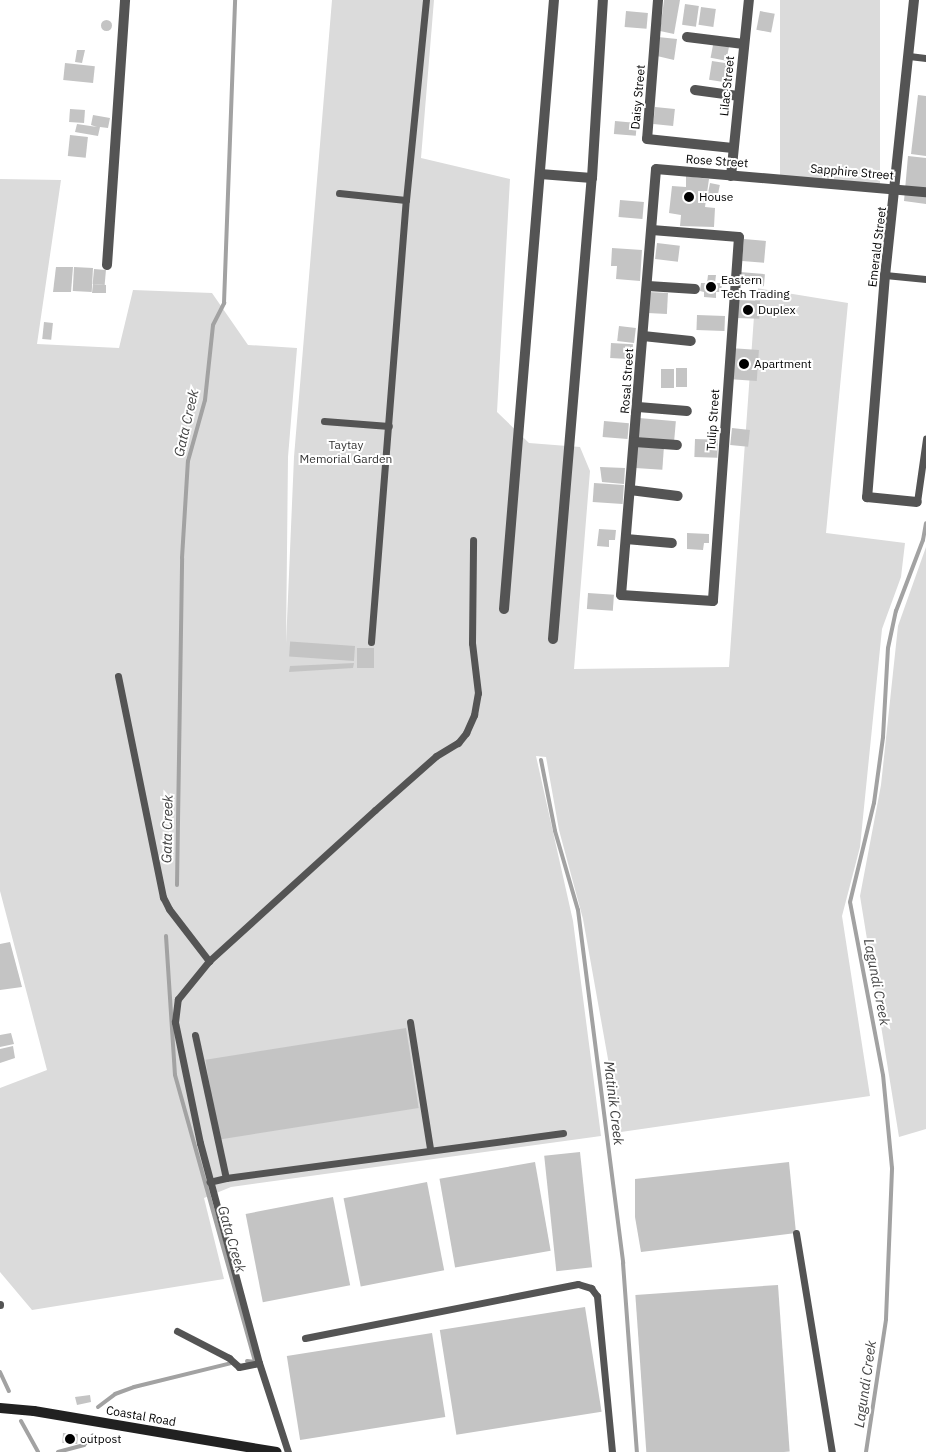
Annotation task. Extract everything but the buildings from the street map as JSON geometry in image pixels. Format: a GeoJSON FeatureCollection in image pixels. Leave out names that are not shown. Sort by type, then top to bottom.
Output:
{"type":"FeatureCollection","features":[{"type":"Feature","properties":{"kind":"main road","name":"Coastal Road"},"geometry":{"type":"LineString","coordinates":[[0,1408],[34,1411],[277,1452]]}},
{"type":"Feature","properties":{"kind":"street"},"geometry":{"type":"LineString","coordinates":[[107,265],[125,0]]}},
{"type":"Feature","properties":{"kind":"street"},"geometry":{"type":"LineString","coordinates":[[504,609],[554,0]]}},
{"type":"Feature","properties":{"kind":"street"},"geometry":{"type":"LineString","coordinates":[[553,639],[592,178],[603,0]]}},
{"type":"Feature","properties":{"kind":"street","name":"Daisy Street"},"geometry":{"type":"LineString","coordinates":[[658,0],[647,139],[733,148]]}},
{"type":"Feature","properties":{"kind":"street","name":"Lilac Street"},"geometry":{"type":"LineString","coordinates":[[731,176],[749,0]]}},
{"type":"Feature","properties":{"kind":"street","name":"Emerald Street"},"geometry":{"type":"LineString","coordinates":[[914,0],[896,187],[885,275],[867,497],[917,502]]}},
{"type":"Feature","properties":{"kind":"street"},"geometry":{"type":"LineString","coordinates":[[687,37],[744,44]]}},
{"type":"Feature","properties":{"kind":"street"},"geometry":{"type":"LineString","coordinates":[[695,90],[738,96]]}},
{"type":"Feature","properties":{"kind":"street","name":"Rose Street"},"geometry":{"type":"LineString","coordinates":[[656,169],[776,178]]}},
{"type":"Feature","properties":{"kind":"street","name":"Rosal Street"},"geometry":{"type":"LineString","coordinates":[[621,595],[648,286],[656,169]]}},
{"type":"Feature","properties":{"kind":"street"},"geometry":{"type":"LineString","coordinates":[[540,174],[592,178]]}},
{"type":"Feature","properties":{"kind":"street","name":"Sapphire Street"},"geometry":{"type":"LineString","coordinates":[[776,178],[896,187],[926,192]]}},
{"type":"Feature","properties":{"kind":"street","name":"Tulip Street"},"geometry":{"type":"LineString","coordinates":[[621,595],[713,601],[739,237],[652,230]]}},
{"type":"Feature","properties":{"kind":"street"},"geometry":{"type":"LineString","coordinates":[[648,286],[695,290]]}},
{"type":"Feature","properties":{"kind":"street"},"geometry":{"type":"LineString","coordinates":[[643,336],[691,341]]}},
{"type":"Feature","properties":{"kind":"street"},"geometry":{"type":"LineString","coordinates":[[638,407],[687,411]]}},
{"type":"Feature","properties":{"kind":"street"},"geometry":{"type":"LineString","coordinates":[[635,442],[677,445]]}},
{"type":"Feature","properties":{"kind":"street"},"geometry":{"type":"LineString","coordinates":[[630,490],[678,496]]}},
{"type":"Feature","properties":{"kind":"street"},"geometry":{"type":"LineString","coordinates":[[626,539],[672,543]]}},
{"type":"Feature","properties":{"kind":"lane"},"geometry":{"type":"LineString","coordinates":[[371,642],[406,200],[426,0]]}},
{"type":"Feature","properties":{"kind":"lane"},"geometry":{"type":"LineString","coordinates":[[909,56],[926,58]]}},
{"type":"Feature","properties":{"kind":"lane"},"geometry":{"type":"LineString","coordinates":[[338,193],[406,200]]}},
{"type":"Feature","properties":{"kind":"lane"},"geometry":{"type":"LineString","coordinates":[[885,275],[926,278]]}},
{"type":"Feature","properties":{"kind":"lane"},"geometry":{"type":"LineString","coordinates":[[324,421],[389,426]]}},
{"type":"Feature","properties":{"kind":"lane"},"geometry":{"type":"LineString","coordinates":[[917,502],[926,439]]}},
{"type":"Feature","properties":{"kind":"lane"},"geometry":{"type":"LineString","coordinates":[[288,1452],[260,1363],[210,1182],[175,1022],[178,1000],[209,961],[375,810],[436,756],[458,743],[466,733],[474,715],[478,693],[472,642],[473,540]]}},
{"type":"Feature","properties":{"kind":"lane"},"geometry":{"type":"LineString","coordinates":[[118,676],[163,897],[169,909],[209,961]]}},
{"type":"Feature","properties":{"kind":"lane"},"geometry":{"type":"LineString","coordinates":[[410,1022],[430,1148]]}},
{"type":"Feature","properties":{"kind":"lane"},"geometry":{"type":"LineString","coordinates":[[195,1035],[226,1178]]}},
{"type":"Feature","properties":{"kind":"lane"},"geometry":{"type":"LineString","coordinates":[[210,1182],[226,1178],[430,1148],[563,1133]]}},
{"type":"Feature","properties":{"kind":"lane"},"geometry":{"type":"LineString","coordinates":[[796,1233],[832,1452]]}},
{"type":"Feature","properties":{"kind":"lane"},"geometry":{"type":"LineString","coordinates":[[305,1338],[578,1284],[591,1288],[597,1296],[612,1452]]}},
{"type":"Feature","properties":{"kind":"lane"},"geometry":{"type":"LineString","coordinates":[[177,1331],[229,1358],[240,1367],[260,1363]]}},
{"type":"Feature","properties":{"kind":"green space","name":"Taytay Memorial Garden"},"geometry":{"type":"Polygon","coordinates":[[[332,0],[434,0],[421,158],[510,179],[497,412],[529,443],[580,447],[590,471],[574,669],[729,667],[756,288],[848,303],[826,533],[905,543],[901,577],[882,629],[860,847],[842,916],[870,1096],[621,1132],[583,919],[559,830],[546,757],[536,756],[573,921],[601,1136],[231,1187],[204,1198],[224,1279],[32,1310],[0,1272],[0,1088],[47,1070],[0,891],[0,179],[61,180],[37,344],[119,348],[133,290],[212,293],[248,345],[297,348],[288,457],[286,644],[294,457],[332,0]]]}},
{"type":"Feature","properties":{"kind":"green space"},"geometry":{"type":"Polygon","coordinates":[[[780,0],[880,0],[880,184],[780,184],[780,0]]]}},
{"type":"Feature","properties":{"kind":"green space"},"geometry":{"type":"Polygon","coordinates":[[[926,547],[926,1129],[899,1137],[860,896],[881,785],[898,626],[926,547]]]}},
{"type":"Feature","properties":{"kind":"waterway","name":"Gata Creek"},"geometry":{"type":"LineString","coordinates":[[177,885],[182,558],[188,461],[205,400],[213,325],[224,303],[235,0]]}},
{"type":"Feature","properties":{"kind":"waterway","name":"Lagundi Creek"},"geometry":{"type":"LineString","coordinates":[[866,1452],[886,1319],[892,1168],[883,1075],[850,902],[874,803],[883,737],[888,648],[896,611],[923,540],[926,523]]}},
{"type":"Feature","properties":{"kind":"waterway","name":"Matinik Creek"},"geometry":{"type":"LineString","coordinates":[[541,760],[555,831],[578,910],[623,1263],[637,1452]]}},
{"type":"Feature","properties":{"kind":"waterway","name":"Gata Creek"},"geometry":{"type":"LineString","coordinates":[[166,936],[175,1075],[255,1362],[247,1361]]}},
{"type":"Feature","properties":{"kind":"waterway","name":"Gata Creek"},"geometry":{"type":"LineString","coordinates":[[98,1407],[115,1394],[134,1387],[232,1363]]}},
{"type":"Feature","properties":{"kind":"waterway"},"geometry":{"type":"LineString","coordinates":[[0,1372],[9,1391]]}},
{"type":"Feature","properties":{"kind":"waterway"},"geometry":{"type":"LineString","coordinates":[[21,1421],[38,1452]]}},
{"type":"Feature","properties":{"kind":"waterway","name":"Gata Creek"},"geometry":{"type":"LineString","coordinates":[[58,1452],[84,1445],[93,1435]]}},
{"type":"Feature","properties":{"kind":"place","name":"House"},"geometry":{"type":"Point","coordinates":[689,197]}},
{"type":"Feature","properties":{"kind":"place","name":"Eastern Tech Trading"},"geometry":{"type":"Point","coordinates":[711,287]}},
{"type":"Feature","properties":{"kind":"place","name":"Duplex"},"geometry":{"type":"Point","coordinates":[748,310]}},
{"type":"Feature","properties":{"kind":"place","name":"Apartment"},"geometry":{"type":"Point","coordinates":[744,364]}},
{"type":"Feature","properties":{"kind":"place","name":"outpost"},"geometry":{"type":"Point","coordinates":[70,1439]}}]}
